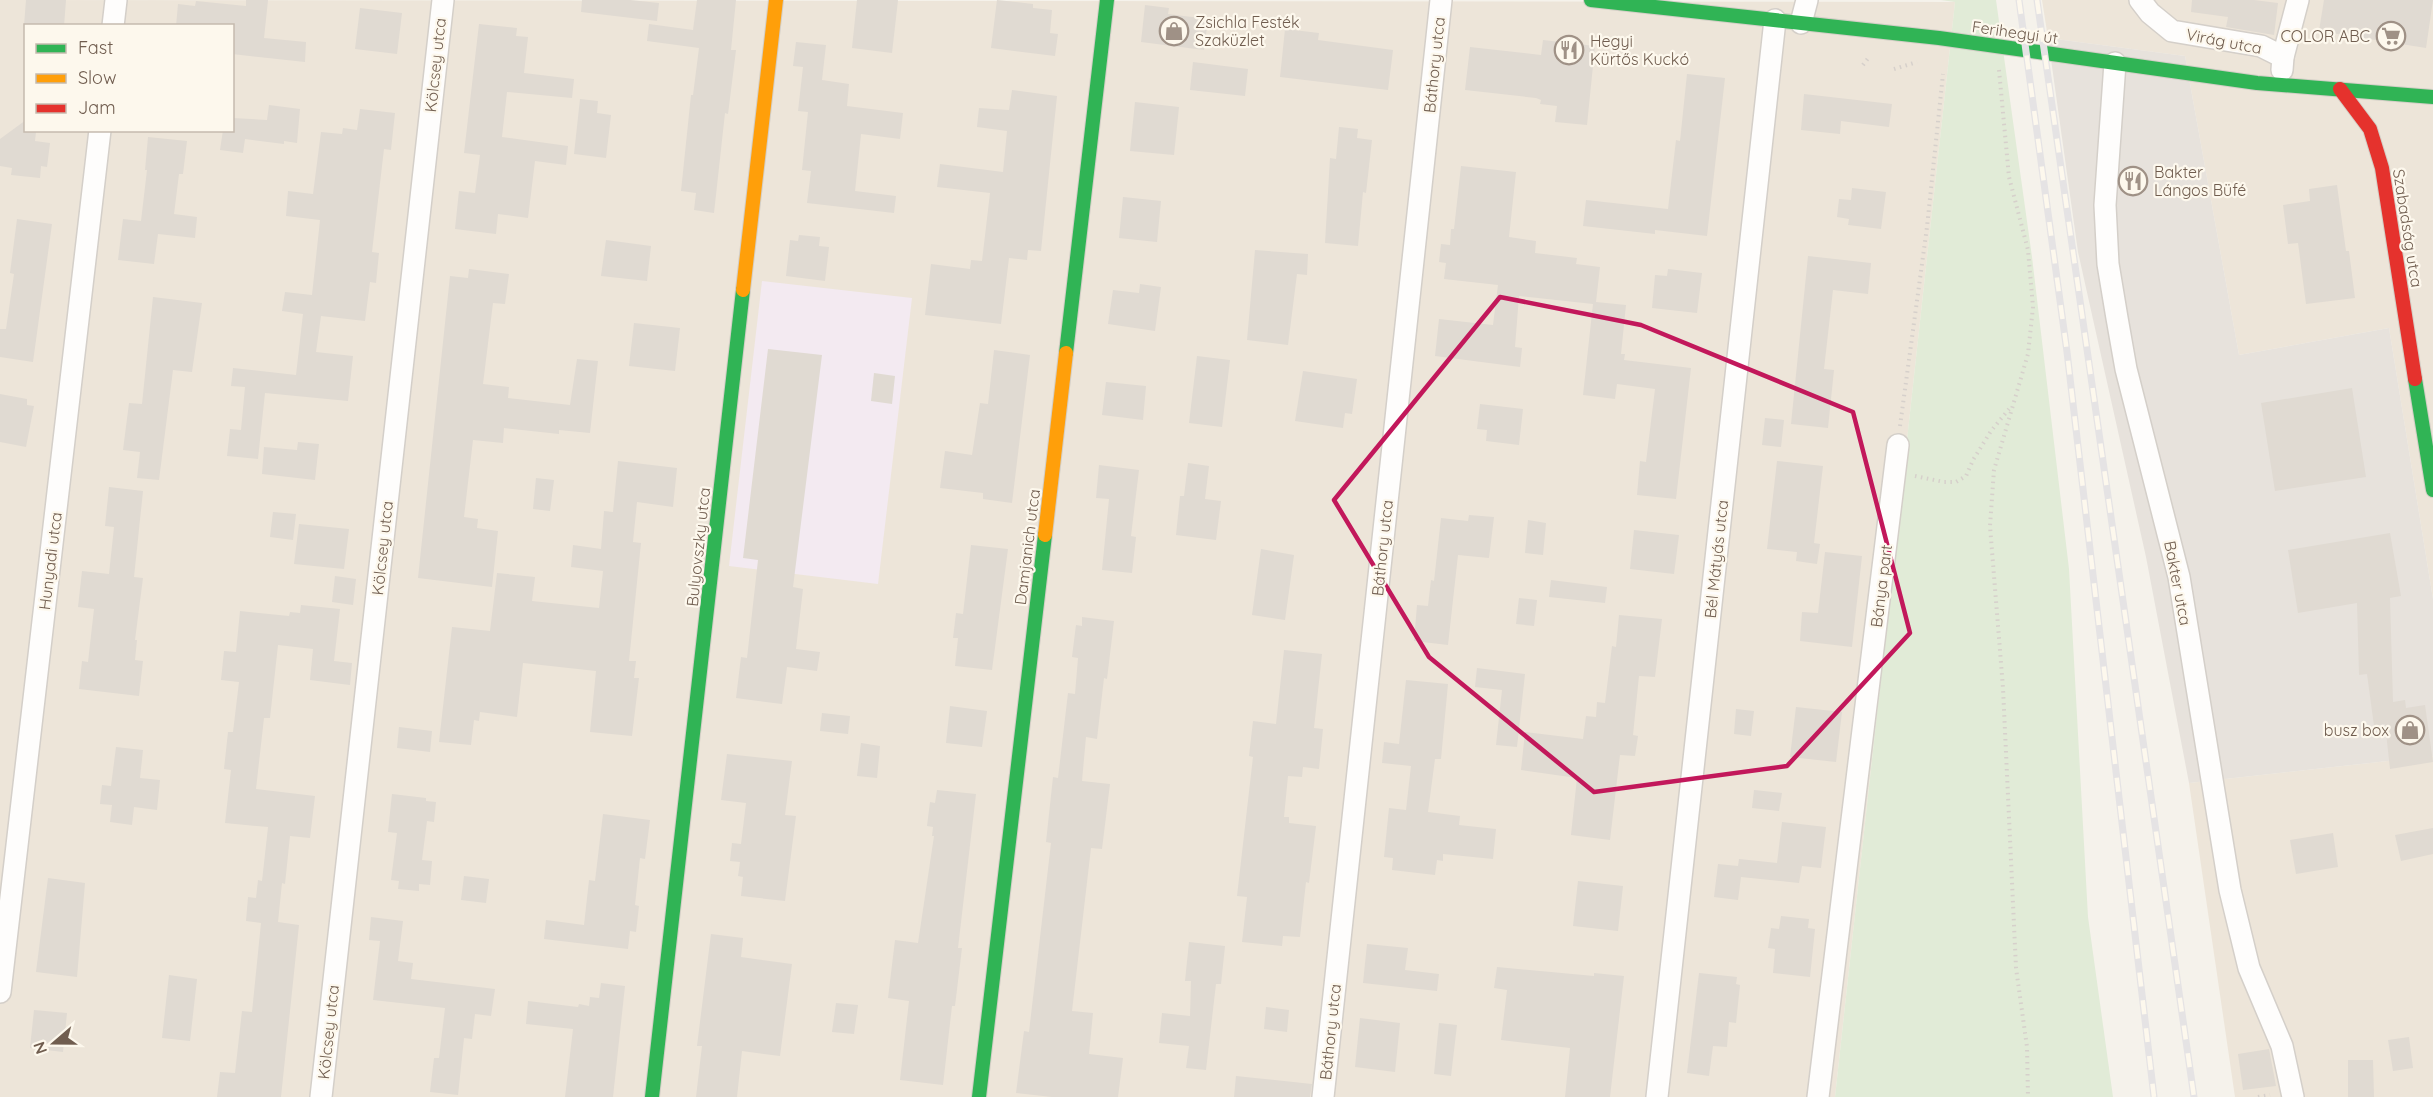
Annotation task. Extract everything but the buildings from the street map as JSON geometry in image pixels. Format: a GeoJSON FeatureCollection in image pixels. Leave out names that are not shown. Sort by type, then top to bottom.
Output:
{"type":"FeatureCollection","features":[{"type":"Feature","properties":{"kind":"street"},"geometry":{"type":"LineString","coordinates":[[113,24],[116,0]]}},
{"type":"Feature","properties":{"kind":"street","name":"Kölcsey utca"},"geometry":{"type":"LineString","coordinates":[[321,1097],[442,0]]}},
{"type":"Feature","properties":{"kind":"street","name":"Bulyovszky utca"},"geometry":{"type":"LineString","coordinates":[[652,1097],[776,0]]}},
{"type":"Feature","properties":{"kind":"street","name":"Damjanich utca"},"geometry":{"type":"LineString","coordinates":[[979,1097],[1107,0]]}},
{"type":"Feature","properties":{"kind":"street","name":"Báthory utca"},"geometry":{"type":"LineString","coordinates":[[1323,1097],[1441,0]]}},
{"type":"Feature","properties":{"kind":"street","name":"Ferihegyi út"},"geometry":{"type":"LineString","coordinates":[[1591,0],[1939,38],[2281,85],[2433,98]]}},
{"type":"Feature","properties":{"kind":"street"},"geometry":{"type":"LineString","coordinates":[[1801,23],[1807,0]]}},
{"type":"Feature","properties":{"kind":"street","name":"Virág utca"},"geometry":{"type":"LineString","coordinates":[[2140,0],[2150,13],[2172,31],[2260,46],[2283,57]]}},
{"type":"Feature","properties":{"kind":"street"},"geometry":{"type":"LineString","coordinates":[[2281,85],[2283,57],[2298,0]]}},
{"type":"Feature","properties":{"kind":"street","name":"Bél Mátyás utca"},"geometry":{"type":"LineString","coordinates":[[1657,1097],[1775,20]]}},
{"type":"Feature","properties":{"kind":"street","name":"Bakter utca"},"geometry":{"type":"LineString","coordinates":[[2115,63],[2105,205],[2108,264],[2117,318],[2126,369],[2179,577],[2230,890],[2249,968],[2282,1046],[2293,1097]]}},
{"type":"Feature","properties":{"kind":"street","name":"Szabadság utca"},"geometry":{"type":"LineString","coordinates":[[2340,89],[2370,129],[2382,168],[2433,490]]}},
{"type":"Feature","properties":{"kind":"street","name":"Hunyadi utca"},"geometry":{"type":"LineString","coordinates":[[0,992],[100,132]]}},
{"type":"Feature","properties":{"kind":"street","name":"Bánya part"},"geometry":{"type":"LineString","coordinates":[[1818,1097],[1897,455]]}},
{"type":"Feature","properties":{"kind":"path"},"geometry":{"type":"LineString","coordinates":[[1999,66],[2009,177],[2028,250],[2033,307],[2028,354],[1994,470],[1990,526],[2004,688],[2016,968],[2026,1047],[2028,1097]]}},
{"type":"Feature","properties":{"kind":"path"},"geometry":{"type":"LineString","coordinates":[[1943,74],[1927,227],[1897,455],[1923,479],[1956,482],[1966,476],[1972,460],[2011,407]]}},
{"type":"Feature","properties":{"kind":"highlighted area"},"geometry":{"type":"Polygon","coordinates":[[[1500,297],[1641,325],[1853,412],[1910,633],[1787,766],[1594,792],[1429,657],[1334,500],[1500,297]]]}},
{"type":"Feature","properties":{"kind":"shaded area"},"geometry":{"type":"Polygon","coordinates":[[[0,0],[1955,2],[1835,1097],[0,1097],[0,0]]]}},
{"type":"Feature","properties":{"kind":"shaded area"},"geometry":{"type":"Polygon","coordinates":[[[2042,0],[2433,0],[2433,599],[2389,328],[2239,355],[2185,56],[2048,38],[2042,0]]]}},
{"type":"Feature","properties":{"kind":"shaded area"},"geometry":{"type":"Polygon","coordinates":[[[2048,38],[2185,56],[2239,355],[2389,328],[2433,599],[2433,756],[2189,783],[2146,557],[2078,252],[2048,38]]]}},
{"type":"Feature","properties":{"kind":"shaded area"},"geometry":{"type":"Polygon","coordinates":[[[762,281],[912,298],[878,584],[729,566],[762,281]]]}},
{"type":"Feature","properties":{"kind":"shaded area"},"geometry":{"type":"Polygon","coordinates":[[[2433,756],[2433,1097],[2235,1097],[2189,783],[2433,756]]]}},
{"type":"Feature","properties":{"kind":"green space"},"geometry":{"type":"Polygon","coordinates":[[[1941,0],[1996,0],[2032,257],[2069,569],[2088,917],[2113,1097],[1835,1097],[1955,2],[1941,0]]]}},
{"type":"Feature","properties":{"kind":"railway"},"geometry":{"type":"LineString","coordinates":[[2019,0],[2067,352],[2154,1097]]}},
{"type":"Feature","properties":{"kind":"railway"},"geometry":{"type":"LineString","coordinates":[[2037,0],[2194,1097]]}},
{"type":"Feature","properties":{"kind":"traffic: fast"},"geometry":{"type":"LineString","coordinates":[[1066,353],[1107,0]]}},
{"type":"Feature","properties":{"kind":"traffic: fast"},"geometry":{"type":"LineString","coordinates":[[1591,0],[1939,38],[2257,83],[2433,97]]}},
{"type":"Feature","properties":{"kind":"traffic: fast"},"geometry":{"type":"LineString","coordinates":[[652,1097],[743,290]]}},
{"type":"Feature","properties":{"kind":"traffic: fast"},"geometry":{"type":"LineString","coordinates":[[2415,379],[2433,490]]}},
{"type":"Feature","properties":{"kind":"traffic: fast"},"geometry":{"type":"LineString","coordinates":[[979,1097],[1045,535]]}},
{"type":"Feature","properties":{"kind":"traffic: slow"},"geometry":{"type":"LineString","coordinates":[[743,290],[776,0]]}},
{"type":"Feature","properties":{"kind":"traffic: slow"},"geometry":{"type":"LineString","coordinates":[[1045,535],[1066,353]]}},
{"type":"Feature","properties":{"kind":"traffic: jam"},"geometry":{"type":"LineString","coordinates":[[2340,89],[2370,129],[2382,168],[2415,379]]}},
{"type":"Feature","properties":{"kind":"place","name":"Zsichla Festék Szaküzlet"},"geometry":{"type":"Point","coordinates":[1174,31]}},
{"type":"Feature","properties":{"kind":"place","name":"COLOR ABC"},"geometry":{"type":"Point","coordinates":[2391,36]}},
{"type":"Feature","properties":{"kind":"place","name":"Hegyi Kürtős Kuckó"},"geometry":{"type":"Point","coordinates":[1569,50]}},
{"type":"Feature","properties":{"kind":"place","name":"Bakter Lángos Büfé"},"geometry":{"type":"Point","coordinates":[2133,181]}},
{"type":"Feature","properties":{"kind":"place","name":"busz box"},"geometry":{"type":"Point","coordinates":[2410,730]}}]}
